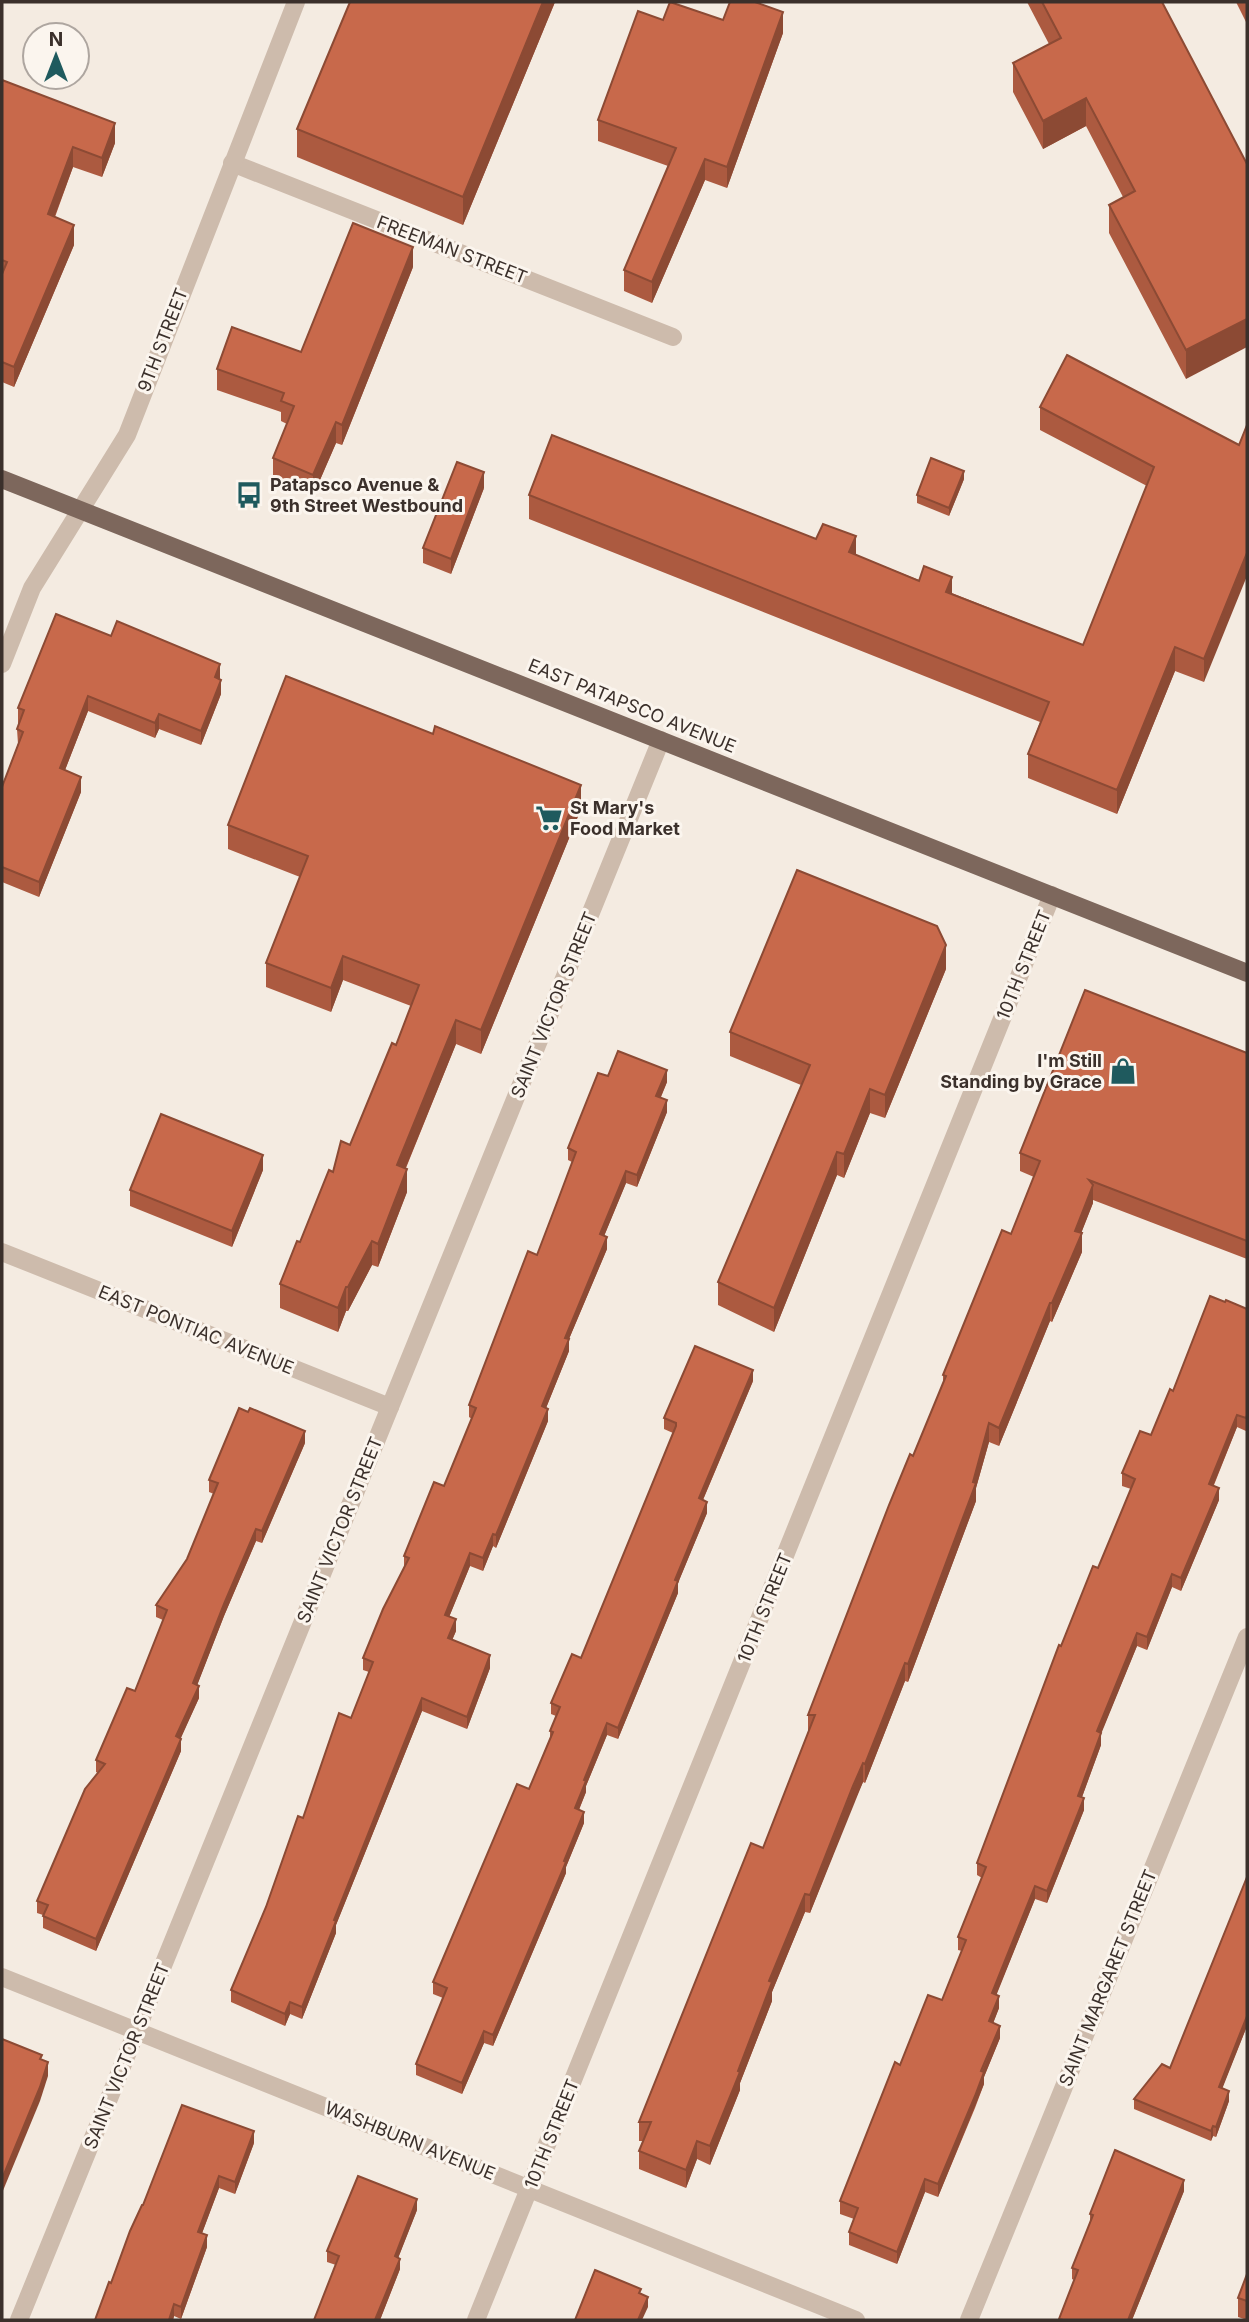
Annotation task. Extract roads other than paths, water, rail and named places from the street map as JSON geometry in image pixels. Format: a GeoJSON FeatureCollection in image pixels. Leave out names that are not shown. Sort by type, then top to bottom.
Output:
{"type":"FeatureCollection","features":[{"type":"Feature","properties":{"kind":"main road","name":"EAST PATAPSCO AVENUE"},"geometry":{"type":"LineString","coordinates":[[2,479],[1247,974]]}},
{"type":"Feature","properties":{"kind":"street","name":"9TH STREET"},"geometry":{"type":"LineString","coordinates":[[2,664],[32,588],[127,435],[296,2]]}},
{"type":"Feature","properties":{"kind":"street","name":"FREEMAN STREET"},"geometry":{"type":"LineString","coordinates":[[232,163],[673,337]]}},
{"type":"Feature","properties":{"kind":"street","name":"SAINT VICTOR STREET"},"geometry":{"type":"LineString","coordinates":[[19,2320],[661,740]]}},
{"type":"Feature","properties":{"kind":"street","name":"10TH STREET"},"geometry":{"type":"LineString","coordinates":[[476,2320],[1052,895]]}},
{"type":"Feature","properties":{"kind":"street","name":"EAST PONTIAC AVENUE"},"geometry":{"type":"LineString","coordinates":[[2,1252],[390,1407]]}},
{"type":"Feature","properties":{"kind":"street","name":"SAINT MARGARET STREET"},"geometry":{"type":"LineString","coordinates":[[969,2320],[1247,1637]]}},
{"type":"Feature","properties":{"kind":"street","name":"WASHBURN AVENUE"},"geometry":{"type":"LineString","coordinates":[[2,1977],[856,2320]]}},
{"type":"Feature","properties":{"kind":"place","name":"Patapsco Avenue & 9th Street Westbound"},"geometry":{"type":"Point","coordinates":[249,495]}},
{"type":"Feature","properties":{"kind":"place","name":"St Mary's Food Market"},"geometry":{"type":"Point","coordinates":[549,818]}},
{"type":"Feature","properties":{"kind":"place","name":"I'm Still Standing by Grace"},"geometry":{"type":"Point","coordinates":[1123,1071]}}]}
